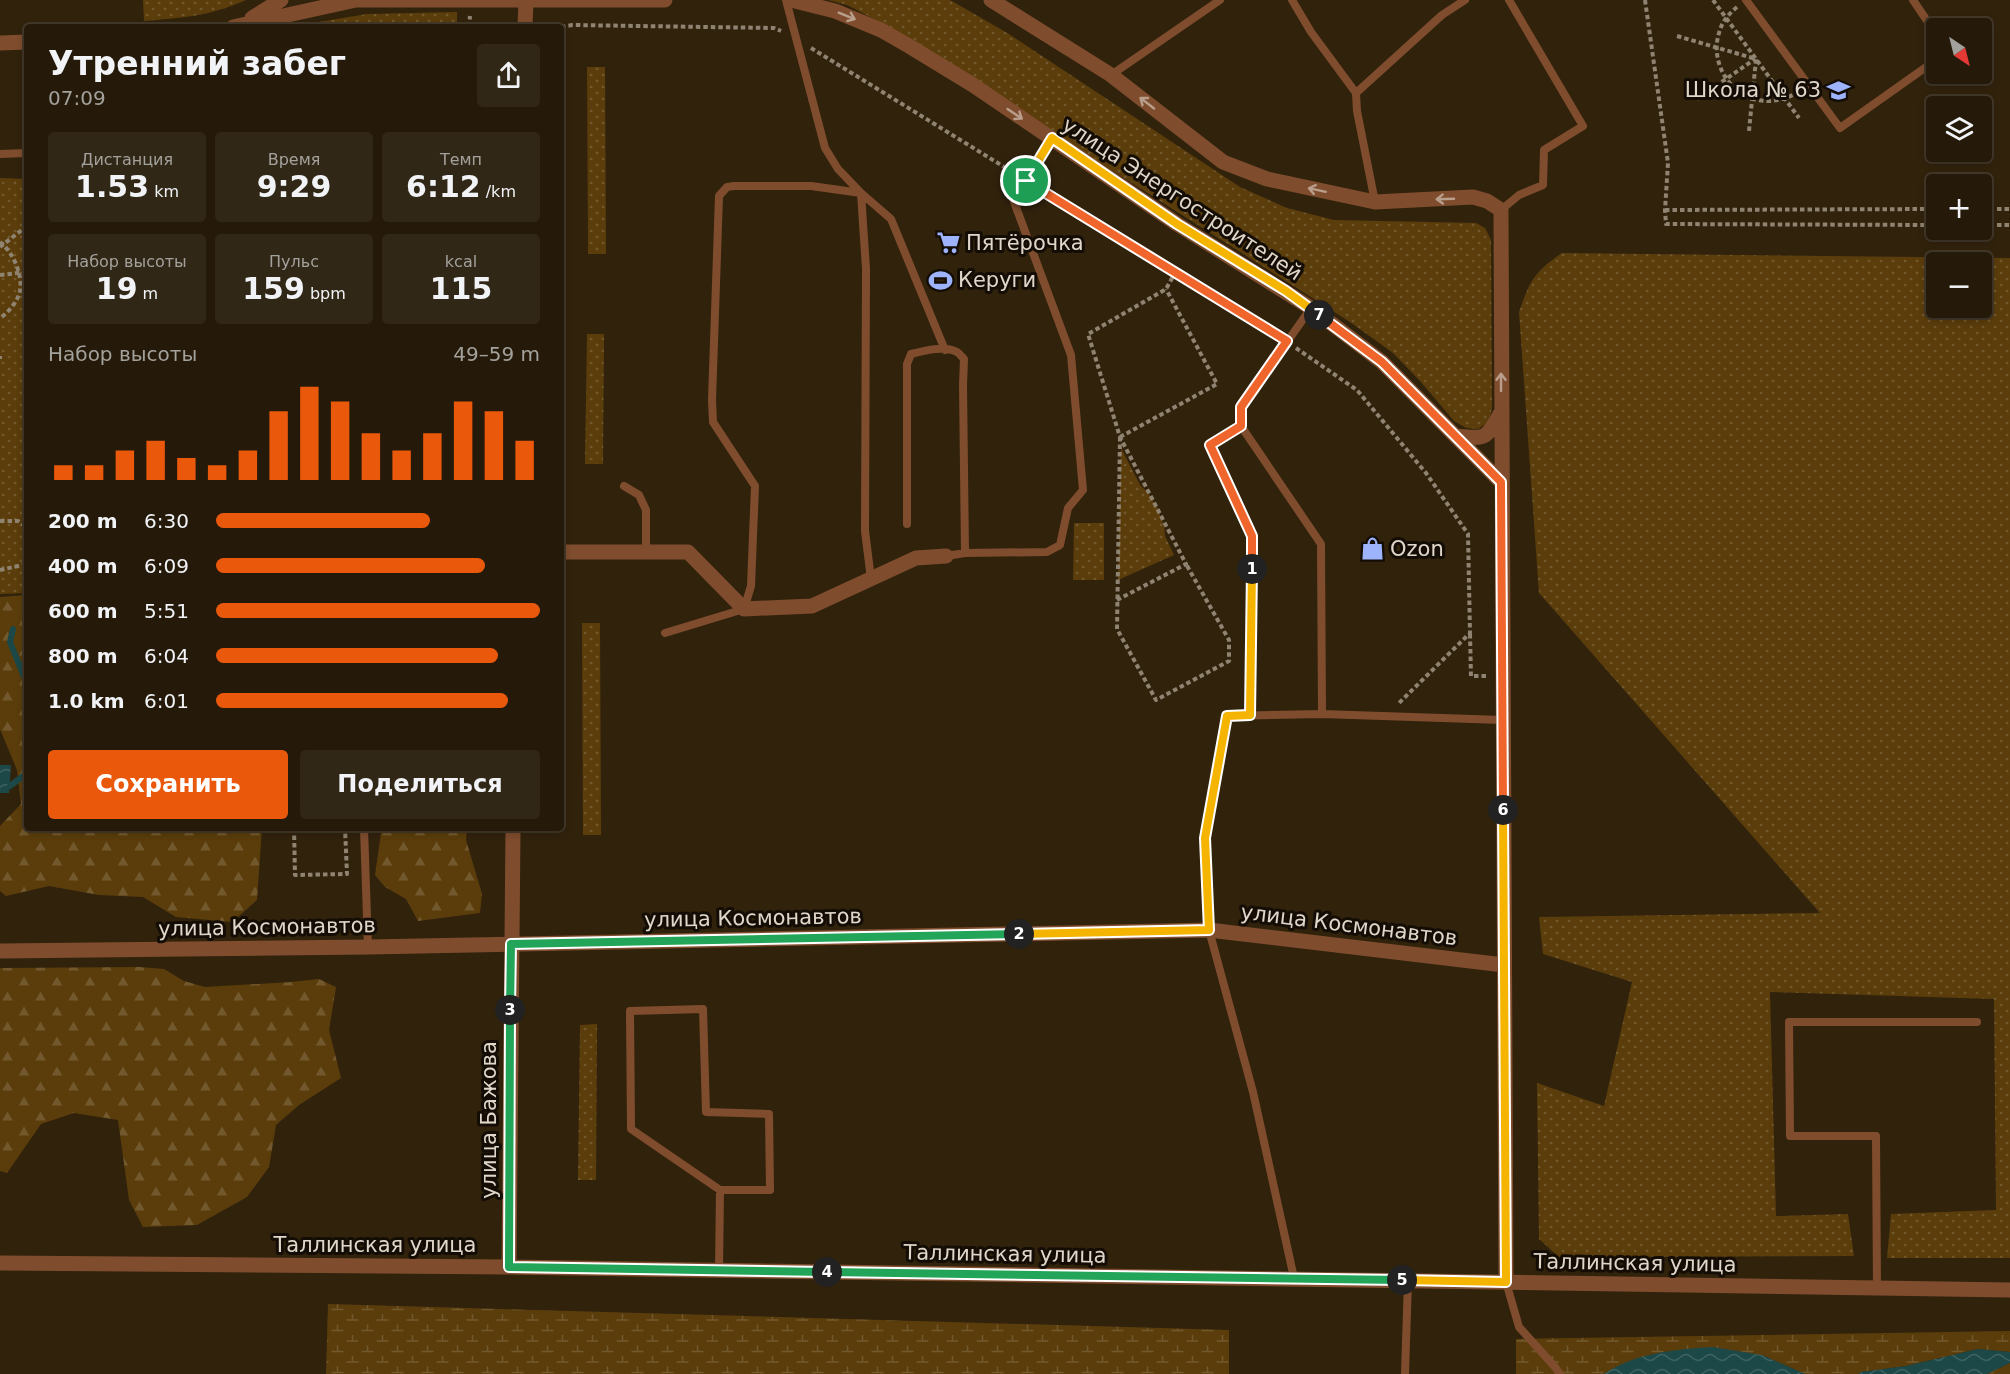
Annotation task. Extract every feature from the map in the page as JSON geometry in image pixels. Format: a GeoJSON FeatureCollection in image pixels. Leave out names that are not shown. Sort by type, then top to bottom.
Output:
{"type":"FeatureCollection","features":[{"type":"Feature","properties":{"kind":"street"},"geometry":{"type":"LineString","coordinates":[[242,24],[281,0]]}},
{"type":"Feature","properties":{"kind":"street"},"geometry":{"type":"LineString","coordinates":[[250,24],[356,0],[665,0]]}},
{"type":"Feature","properties":{"kind":"street","name":"улица Энергостроителей"},"geometry":{"type":"LineString","coordinates":[[791,0],[835,11],[881,30],[972,85],[1177,224],[1311,308],[1382,362],[1501,482]]}},
{"type":"Feature","properties":{"kind":"street"},"geometry":{"type":"LineString","coordinates":[[991,0],[1111,75],[1223,162],[1267,179],[1375,202],[1473,197],[1487,201],[1501,210],[1506,1282]]}},
{"type":"Feature","properties":{"kind":"street"},"geometry":{"type":"LineString","coordinates":[[525,24],[526,1]]}},
{"type":"Feature","properties":{"kind":"street"},"geometry":{"type":"LineString","coordinates":[[0,43],[24,42]]}},
{"type":"Feature","properties":{"kind":"street"},"geometry":{"type":"LineString","coordinates":[[1456,436],[1477,439],[1490,433],[1501,413]]}},
{"type":"Feature","properties":{"kind":"street"},"geometry":{"type":"LineString","coordinates":[[564,552],[688,552],[744,609],[812,606],[916,558],[946,556]]}},
{"type":"Feature","properties":{"kind":"street","name":"улица Бажова"},"geometry":{"type":"LineString","coordinates":[[509,1267],[513,831]]}},
{"type":"Feature","properties":{"kind":"street","name":"улица Космонавтов"},"geometry":{"type":"LineString","coordinates":[[0,951],[368,947],[1209,930],[1504,965]]}},
{"type":"Feature","properties":{"kind":"street","name":"Таллинская улица"},"geometry":{"type":"LineString","coordinates":[[0,1263],[509,1267],[2010,1290]]}},
{"type":"Feature","properties":{"kind":"lane"},"geometry":{"type":"LineString","coordinates":[[786,0],[825,148],[838,169],[891,219],[945,350]]}},
{"type":"Feature","properties":{"kind":"lane"},"geometry":{"type":"LineString","coordinates":[[1111,75],[1220,0]]}},
{"type":"Feature","properties":{"kind":"lane"},"geometry":{"type":"LineString","coordinates":[[1293,0],[1311,32],[1356,93],[1357,111],[1375,202]]}},
{"type":"Feature","properties":{"kind":"lane"},"geometry":{"type":"LineString","coordinates":[[1356,93],[1442,15],[1465,0]]}},
{"type":"Feature","properties":{"kind":"lane"},"geometry":{"type":"LineString","coordinates":[[1501,210],[1519,195],[1544,185],[1544,150],[1583,126],[1509,0]]}},
{"type":"Feature","properties":{"kind":"lane"},"geometry":{"type":"LineString","coordinates":[[1746,0],[1840,129],[1926,67]]}},
{"type":"Feature","properties":{"kind":"lane"},"geometry":{"type":"LineString","coordinates":[[1913,0],[1926,19]]}},
{"type":"Feature","properties":{"kind":"lane"},"geometry":{"type":"LineString","coordinates":[[946,556],[965,553],[1047,552],[1060,545],[1068,508],[1083,490],[1071,356],[1013,199],[1052,138]]}},
{"type":"Feature","properties":{"kind":"lane"},"geometry":{"type":"LineString","coordinates":[[0,154],[24,153]]}},
{"type":"Feature","properties":{"kind":"lane"},"geometry":{"type":"LineString","coordinates":[[665,633],[744,609],[752,586],[755,486],[713,422],[719,196],[727,187],[734,186],[811,186],[861,193]]}},
{"type":"Feature","properties":{"kind":"lane"},"geometry":{"type":"LineString","coordinates":[[861,193],[866,269],[865,531],[871,579]]}},
{"type":"Feature","properties":{"kind":"lane"},"geometry":{"type":"LineString","coordinates":[[1311,308],[1241,407],[1241,426],[1321,544],[1322,714]]}},
{"type":"Feature","properties":{"kind":"lane"},"geometry":{"type":"LineString","coordinates":[[907,524],[906,364],[911,354],[922,351],[956,351],[964,359],[965,553]]}},
{"type":"Feature","properties":{"kind":"lane"},"geometry":{"type":"LineString","coordinates":[[1241,426],[1210,445],[1252,536],[1250,715]]}},
{"type":"Feature","properties":{"kind":"lane"},"geometry":{"type":"LineString","coordinates":[[624,486],[639,495],[646,510],[646,551]]}},
{"type":"Feature","properties":{"kind":"lane"},"geometry":{"type":"LineString","coordinates":[[1294,1278],[1253,1092],[1209,930],[1205,838],[1227,716],[1322,714],[1503,720]]}},
{"type":"Feature","properties":{"kind":"lane"},"geometry":{"type":"LineString","coordinates":[[364,831],[368,947]]}},
{"type":"Feature","properties":{"kind":"lane"},"geometry":{"type":"LineString","coordinates":[[703,1009],[706,1112],[769,1114],[770,1190],[720,1190],[631,1129],[630,1011],[703,1009]]}},
{"type":"Feature","properties":{"kind":"lane"},"geometry":{"type":"LineString","coordinates":[[1877,1289],[1876,1136],[1790,1136],[1790,1022],[1977,1022]]}},
{"type":"Feature","properties":{"kind":"lane"},"geometry":{"type":"LineString","coordinates":[[719,1271],[720,1190]]}},
{"type":"Feature","properties":{"kind":"lane"},"geometry":{"type":"LineString","coordinates":[[1405,1374],[1408,1280]]}},
{"type":"Feature","properties":{"kind":"lane"},"geometry":{"type":"LineString","coordinates":[[1506,1282],[1519,1326],[1560,1374]]}},
{"type":"Feature","properties":{"kind":"path"},"geometry":{"type":"LineString","coordinates":[[1645,0],[1668,163],[1666,224],[1926,225]]}},
{"type":"Feature","properties":{"kind":"path"},"geometry":{"type":"LineString","coordinates":[[1713,0],[1799,118]]}},
{"type":"Feature","properties":{"kind":"path"},"geometry":{"type":"LineString","coordinates":[[1738,6],[1726,18],[1719,32],[1716,48],[1718,64],[1726,80],[1737,91],[1752,99],[1768,101],[1785,99],[1800,92]]}},
{"type":"Feature","properties":{"kind":"path"},"geometry":{"type":"LineString","coordinates":[[564,26],[774,28],[796,39],[1287,341],[1357,390],[1426,473],[1468,534],[1470,633],[1399,704],[1388,704]]}},
{"type":"Feature","properties":{"kind":"path"},"geometry":{"type":"LineString","coordinates":[[1677,36],[1756,59]]}},
{"type":"Feature","properties":{"kind":"path"},"geometry":{"type":"LineString","coordinates":[[1697,99],[1756,59]]}},
{"type":"Feature","properties":{"kind":"path"},"geometry":{"type":"LineString","coordinates":[[1749,131],[1756,59]]}},
{"type":"Feature","properties":{"kind":"path"},"geometry":{"type":"LineString","coordinates":[[1665,210],[1926,209]]}},
{"type":"Feature","properties":{"kind":"path"},"geometry":{"type":"LineString","coordinates":[[1992,209],[2010,209]]}},
{"type":"Feature","properties":{"kind":"path"},"geometry":{"type":"LineString","coordinates":[[1992,225],[2010,225]]}},
{"type":"Feature","properties":{"kind":"path"},"geometry":{"type":"LineString","coordinates":[[0,318],[14,304],[20,291],[19,272],[13,259],[1,245],[24,228]]}},
{"type":"Feature","properties":{"kind":"path"},"geometry":{"type":"LineString","coordinates":[[0,275],[24,272]]}},
{"type":"Feature","properties":{"kind":"path"},"geometry":{"type":"LineString","coordinates":[[1120,437],[1117,629],[1156,700],[1229,661],[1229,640],[1186,564],[1120,437],[1088,334],[1166,289],[1175,273]]}},
{"type":"Feature","properties":{"kind":"path"},"geometry":{"type":"LineString","coordinates":[[1120,437],[1217,384],[1166,289]]}},
{"type":"Feature","properties":{"kind":"path"},"geometry":{"type":"LineString","coordinates":[[0,521],[18,521],[24,525]]}},
{"type":"Feature","properties":{"kind":"path"},"geometry":{"type":"LineString","coordinates":[[1117,600],[1186,564]]}},
{"type":"Feature","properties":{"kind":"path"},"geometry":{"type":"LineString","coordinates":[[0,570],[24,565]]}},
{"type":"Feature","properties":{"kind":"path"},"geometry":{"type":"LineString","coordinates":[[294,831],[295,875],[347,874],[345,831]]}},
{"type":"Feature","properties":{"kind":"green space"},"geometry":{"type":"Polygon","coordinates":[[[143,0],[246,0],[208,13],[144,21],[143,0]]]}},
{"type":"Feature","properties":{"kind":"green space"},"geometry":{"type":"Polygon","coordinates":[[[828,0],[950,0],[1009,34],[1240,187],[1287,208],[1334,220],[1476,223],[1485,228],[1491,240],[1492,408],[1489,422],[1478,429],[1466,428],[1454,421],[1393,353],[1350,322],[876,20],[847,5],[828,0]]]}},
{"type":"Feature","properties":{"kind":"green space"},"geometry":{"type":"Polygon","coordinates":[[[457,12],[457,24],[307,24],[367,14],[457,12]]]}},
{"type":"Feature","properties":{"kind":"green space"},"geometry":{"type":"Polygon","coordinates":[[[587,67],[605,67],[606,254],[588,254],[587,67]]]}},
{"type":"Feature","properties":{"kind":"green space"},"geometry":{"type":"Polygon","coordinates":[[[0,178],[24,179],[24,593],[0,594],[0,178]]]}},
{"type":"Feature","properties":{"kind":"green space"},"geometry":{"type":"Polygon","coordinates":[[[1562,253],[1926,257],[1926,318],[1992,318],[1992,258],[2010,258],[2010,1258],[1887,1258],[1891,1214],[1996,1210],[1994,999],[1770,992],[1776,1216],[1848,1214],[1854,1256],[1559,1257],[1539,1239],[1537,1083],[1604,1106],[1632,982],[1543,954],[1539,917],[1820,913],[1539,593],[1519,312],[1526,292],[1539,272],[1562,253]]]}},
{"type":"Feature","properties":{"kind":"green space"},"geometry":{"type":"Polygon","coordinates":[[[587,334],[604,334],[603,464],[585,464],[587,334]]]}},
{"type":"Feature","properties":{"kind":"green space"},"geometry":{"type":"Polygon","coordinates":[[[1121,448],[1140,485],[1158,509],[1165,536],[1174,555],[1118,580],[1121,448]]]}},
{"type":"Feature","properties":{"kind":"green space"},"geometry":{"type":"Polygon","coordinates":[[[1074,523],[1104,523],[1104,580],[1073,580],[1074,523]]]}},
{"type":"Feature","properties":{"kind":"green space"},"geometry":{"type":"Polygon","coordinates":[[[24,595],[24,831],[262,831],[257,900],[232,922],[176,917],[143,897],[99,895],[49,886],[6,896],[0,891],[0,826],[21,804],[17,770],[0,729],[0,597],[24,595]]]}},
{"type":"Feature","properties":{"kind":"green space"},"geometry":{"type":"Polygon","coordinates":[[[582,623],[600,623],[601,835],[583,835],[582,623]]]}},
{"type":"Feature","properties":{"kind":"green space"},"geometry":{"type":"Polygon","coordinates":[[[383,831],[467,831],[466,840],[482,894],[480,913],[418,921],[406,899],[385,887],[375,875],[383,831]]]}},
{"type":"Feature","properties":{"kind":"green space"},"geometry":{"type":"Polygon","coordinates":[[[140,967],[164,969],[184,981],[205,987],[319,979],[336,987],[329,1030],[341,1078],[299,1105],[276,1125],[269,1167],[247,1197],[197,1225],[143,1227],[129,1200],[118,1120],[74,1113],[41,1124],[7,1173],[0,1171],[0,968],[140,967]]]}},
{"type":"Feature","properties":{"kind":"green space"},"geometry":{"type":"Polygon","coordinates":[[[597,1024],[596,1180],[578,1180],[580,1025],[597,1024]]]}},
{"type":"Feature","properties":{"kind":"green space"},"geometry":{"type":"Polygon","coordinates":[[[328,1304],[1229,1330],[1229,1374],[326,1374],[328,1304]]]}},
{"type":"Feature","properties":{"kind":"green space"},"geometry":{"type":"Polygon","coordinates":[[[2010,1331],[2010,1352],[1978,1349],[1906,1366],[1858,1374],[1805,1374],[1762,1355],[1604,1374],[1516,1374],[1516,1339],[2010,1331]]]}},
{"type":"Feature","properties":{"kind":"green space"},"geometry":{"type":"Polygon","coordinates":[[[2010,1363],[2010,1374],[1987,1374],[2010,1363]]]}},
{"type":"Feature","properties":{"kind":"water"},"geometry":{"type":"Polygon","coordinates":[[[0,765],[11,765],[9,793],[0,793],[0,765]]]}},
{"type":"Feature","properties":{"kind":"water"},"geometry":{"type":"Polygon","coordinates":[[[1713,1347],[1762,1355],[1805,1374],[1604,1374],[1629,1361],[1656,1353],[1713,1347]]]}},
{"type":"Feature","properties":{"kind":"water"},"geometry":{"type":"Polygon","coordinates":[[[1978,1349],[2010,1352],[2010,1363],[1987,1374],[1858,1374],[1906,1366],[1978,1349]]]}},
{"type":"Feature","properties":{"kind":"waterway"},"geometry":{"type":"LineString","coordinates":[[13,629],[10,642],[24,677]]}},
{"type":"Feature","properties":{"kind":"waterway"},"geometry":{"type":"LineString","coordinates":[[10,786],[24,775]]}},
{"type":"Feature","properties":{"kind":"place","name":"Школа № 63"},"geometry":{"type":"Point","coordinates":[1839,90]}},
{"type":"Feature","properties":{"kind":"place","name":"Пятёрочка"},"geometry":{"type":"Point","coordinates":[948,243]}},
{"type":"Feature","properties":{"kind":"place","name":"Керуги"},"geometry":{"type":"Point","coordinates":[940,280]}},
{"type":"Feature","properties":{"kind":"place","name":"Ozon"},"geometry":{"type":"Point","coordinates":[1372,549]}},
{"type":"Feature","properties":{"kind":"route"},"geometry":{"type":"LineString","coordinates":[[1052,138],[1177,224],[1286,291],[1382,362],[1501,482],[1506,1282],[509,1267],[511,944],[1209,930],[1205,838],[1227,716],[1250,715],[1252,536],[1210,445],[1241,426],[1241,407],[1287,341],[1026,181],[1052,138]]}}]}
